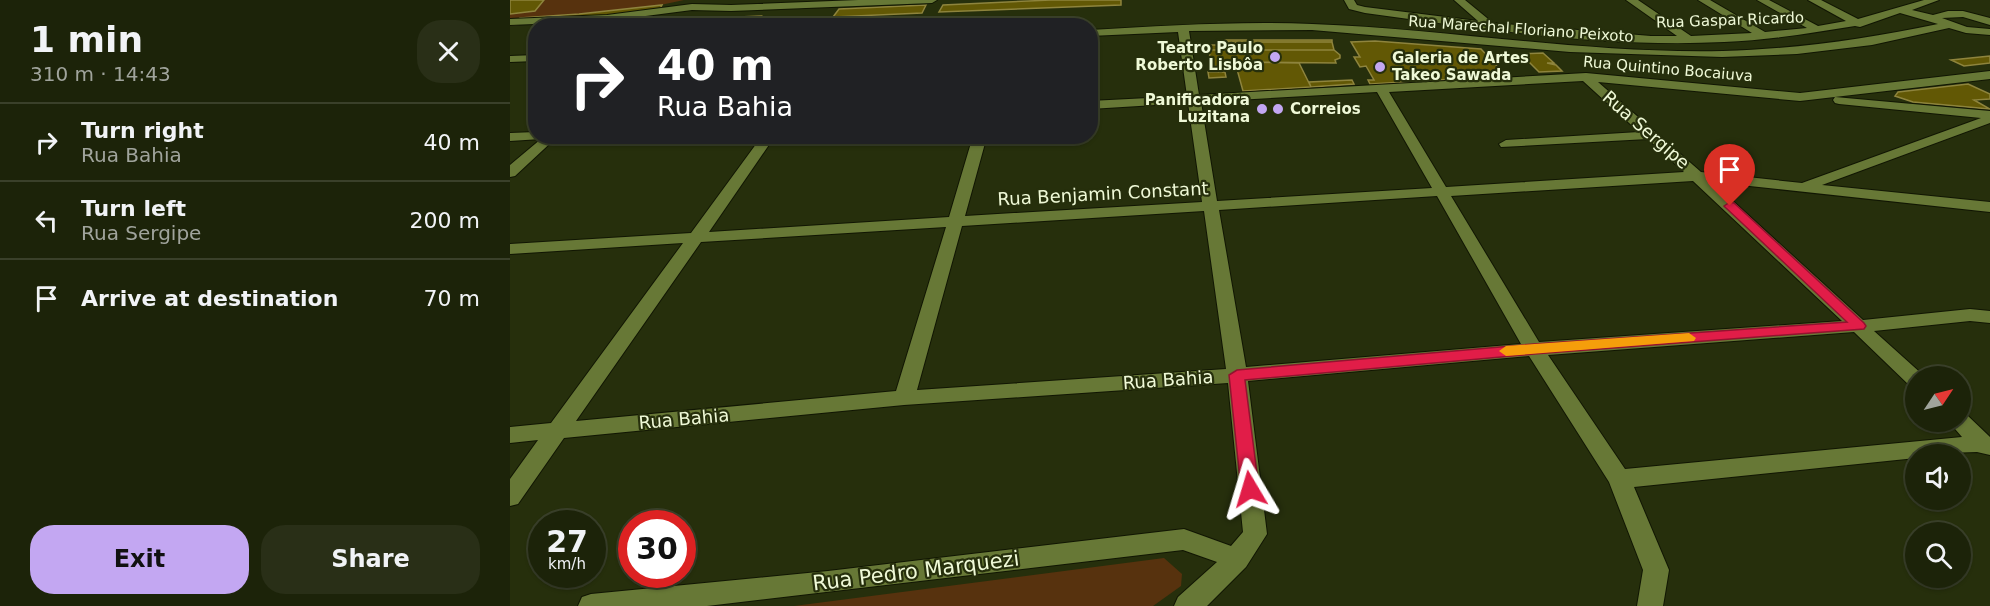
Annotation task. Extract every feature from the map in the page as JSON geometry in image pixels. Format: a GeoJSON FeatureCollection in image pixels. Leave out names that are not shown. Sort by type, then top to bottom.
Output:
{"type":"FeatureCollection","features":[{"type":"Feature","properties":{"kind":"street"},"geometry":{"type":"LineString","coordinates":[[603,18],[693,7],[731,8],[932,0]]}},
{"type":"Feature","properties":{"kind":"street","name":"Rua Gaspar Ricardo"},"geometry":{"type":"LineString","coordinates":[[1349,0],[1353,7],[1365,10],[1558,34],[1689,39],[1764,36],[1860,24],[1927,1]]}},
{"type":"Feature","properties":{"kind":"street"},"geometry":{"type":"LineString","coordinates":[[1459,0],[1490,26]]}},
{"type":"Feature","properties":{"kind":"street"},"geometry":{"type":"LineString","coordinates":[[1630,0],[1689,39]]}},
{"type":"Feature","properties":{"kind":"street"},"geometry":{"type":"LineString","coordinates":[[1703,0],[1764,36]]}},
{"type":"Feature","properties":{"kind":"street"},"geometry":{"type":"LineString","coordinates":[[1762,0],[1818,30]]}},
{"type":"Feature","properties":{"kind":"street"},"geometry":{"type":"LineString","coordinates":[[1813,0],[1860,24]]}},
{"type":"Feature","properties":{"kind":"street"},"geometry":{"type":"LineString","coordinates":[[1927,1],[1943,20]]}},
{"type":"Feature","properties":{"kind":"street"},"geometry":{"type":"LineString","coordinates":[[1927,1],[1990,20]]}},
{"type":"Feature","properties":{"kind":"street"},"geometry":{"type":"LineString","coordinates":[[1899,12],[1918,13],[1943,20],[1990,43]]}},
{"type":"Feature","properties":{"kind":"street"},"geometry":{"type":"LineString","coordinates":[[1943,20],[1972,16]]}},
{"type":"Feature","properties":{"kind":"street","name":"Rua Marechal Floriano Peixoto"},"geometry":{"type":"LineString","coordinates":[[1098,33],[1284,27],[1342,29],[1597,51],[1722,54],[1780,52],[1888,40],[1943,20]]}},
{"type":"Feature","properties":{"kind":"street"},"geometry":{"type":"LineString","coordinates":[[510,22],[528,21]]}},
{"type":"Feature","properties":{"kind":"street"},"geometry":{"type":"LineString","coordinates":[[1183,29],[1237,375],[1256,534],[1238,559],[1210,588],[1186,606]]}},
{"type":"Feature","properties":{"kind":"street"},"geometry":{"type":"LineString","coordinates":[[1964,30],[1990,32]]}},
{"type":"Feature","properties":{"kind":"street"},"geometry":{"type":"LineString","coordinates":[[510,59],[528,58]]}},
{"type":"Feature","properties":{"kind":"street","name":"Rua Quintino Bocaiuva"},"geometry":{"type":"LineString","coordinates":[[1098,105],[1586,77],[1800,97],[1990,75]]}},
{"type":"Feature","properties":{"kind":"street","name":"Rua Sergipe"},"geometry":{"type":"LineString","coordinates":[[1586,77],[1697,176],[1905,370]]}},
{"type":"Feature","properties":{"kind":"street"},"geometry":{"type":"LineString","coordinates":[[1381,89],[1534,349],[1619,479],[1656,570],[1650,606]]}},
{"type":"Feature","properties":{"kind":"street"},"geometry":{"type":"LineString","coordinates":[[1855,91],[1872,100],[1893,105]]}},
{"type":"Feature","properties":{"kind":"street"},"geometry":{"type":"LineString","coordinates":[[1800,97],[1990,117]]}},
{"type":"Feature","properties":{"kind":"street"},"geometry":{"type":"LineString","coordinates":[[1803,187],[1990,117]]}},
{"type":"Feature","properties":{"kind":"street"},"geometry":{"type":"LineString","coordinates":[[1506,144],[1651,135]]}},
{"type":"Feature","properties":{"kind":"street"},"geometry":{"type":"LineString","coordinates":[[510,137],[528,136]]}},
{"type":"Feature","properties":{"kind":"street"},"geometry":{"type":"LineString","coordinates":[[510,172],[543,144]]}},
{"type":"Feature","properties":{"kind":"street"},"geometry":{"type":"LineString","coordinates":[[510,497],[763,144]]}},
{"type":"Feature","properties":{"kind":"street"},"geometry":{"type":"LineString","coordinates":[[904,398],[978,144]]}},
{"type":"Feature","properties":{"kind":"street","name":"Rua Benjamin Constant"},"geometry":{"type":"LineString","coordinates":[[510,249],[1697,176],[1990,207]]}},
{"type":"Feature","properties":{"kind":"street"},"geometry":{"type":"LineString","coordinates":[[1970,315],[1990,304]]}},
{"type":"Feature","properties":{"kind":"street"},"geometry":{"type":"LineString","coordinates":[[1970,315],[1990,317]]}},
{"type":"Feature","properties":{"kind":"street","name":"Rua Bahia"},"geometry":{"type":"LineString","coordinates":[[510,435],[904,398],[1237,375],[1534,349],[1859,326],[1970,315]]}},
{"type":"Feature","properties":{"kind":"street"},"geometry":{"type":"LineString","coordinates":[[1971,432],[1987,447]]}},
{"type":"Feature","properties":{"kind":"street"},"geometry":{"type":"LineString","coordinates":[[1619,479],[1987,447]]}},
{"type":"Feature","properties":{"kind":"street","name":"Rua Pedro Marquezi"},"geometry":{"type":"LineString","coordinates":[[591,606],[840,580],[1184,539],[1238,559]]}},
{"type":"Feature","properties":{"kind":"shaded area"},"geometry":{"type":"Polygon","coordinates":[[[510,0],[684,0],[597,14],[510,18],[510,0]]]}},
{"type":"Feature","properties":{"kind":"shaded area"},"geometry":{"type":"Polygon","coordinates":[[[1164,558],[1182,574],[1181,586],[1153,606],[794,606],[1164,558]]]}},
{"type":"Feature","properties":{"kind":"building"},"geometry":{"type":"Polygon","coordinates":[[[510,0],[544,0],[535,11],[510,14],[510,0]]]}},
{"type":"Feature","properties":{"kind":"building"},"geometry":{"type":"Polygon","coordinates":[[[1051,0],[1121,0],[1121,5],[939,12],[943,5],[1051,0]]]}},
{"type":"Feature","properties":{"kind":"building"},"geometry":{"type":"Polygon","coordinates":[[[662,5],[658,13],[596,18],[528,18],[528,24],[510,25],[520,18],[662,5]]]}},
{"type":"Feature","properties":{"kind":"building"},"geometry":{"type":"Polygon","coordinates":[[[926,5],[922,13],[833,17],[839,9],[926,5]]]}},
{"type":"Feature","properties":{"kind":"building"},"geometry":{"type":"Polygon","coordinates":[[[761,16],[759,18],[711,18],[761,16]]]}},
{"type":"Feature","properties":{"kind":"building"},"geometry":{"type":"Polygon","coordinates":[[[1222,40],[1332,40],[1332,42],[1222,42],[1222,40]]]}},
{"type":"Feature","properties":{"kind":"building"},"geometry":{"type":"Polygon","coordinates":[[[1375,41],[1481,49],[1506,76],[1370,84],[1368,80],[1374,80],[1366,66],[1360,67],[1354,57],[1360,57],[1351,42],[1375,41]]]}},
{"type":"Feature","properties":{"kind":"building"},"geometry":{"type":"Polygon","coordinates":[[[1222,42],[1332,42],[1334,50],[1221,50],[1222,42]]]}},
{"type":"Feature","properties":{"kind":"building"},"geometry":{"type":"Polygon","coordinates":[[[1202,45],[1221,45],[1221,50],[1201,50],[1202,45]]]}},
{"type":"Feature","properties":{"kind":"building","name":"Teatro Paulo Roberto Lisbôa"},"geometry":{"type":"Polygon","coordinates":[[[1210,50],[1334,50],[1340,58],[1335,60],[1336,63],[1235,62],[1236,67],[1209,66],[1210,50]]]}},
{"type":"Feature","properties":{"kind":"building"},"geometry":{"type":"Polygon","coordinates":[[[1543,53],[1554,63],[1547,63],[1556,65],[1562,71],[1539,72],[1521,54],[1543,53]]]}},
{"type":"Feature","properties":{"kind":"building"},"geometry":{"type":"Polygon","coordinates":[[[1990,56],[1990,63],[1964,66],[1951,60],[1990,56]]]}},
{"type":"Feature","properties":{"kind":"building"},"geometry":{"type":"Polygon","coordinates":[[[1235,62],[1299,63],[1311,87],[1243,91],[1235,62]]]}},
{"type":"Feature","properties":{"kind":"building"},"geometry":{"type":"Polygon","coordinates":[[[1208,72],[1225,72],[1226,77],[1209,78],[1208,72]]]}},
{"type":"Feature","properties":{"kind":"building"},"geometry":{"type":"Polygon","coordinates":[[[1352,80],[1354,84],[1311,87],[1309,82],[1352,80]]]}},
{"type":"Feature","properties":{"kind":"building"},"geometry":{"type":"Polygon","coordinates":[[[1968,84],[1990,94],[1990,99],[1974,100],[1990,109],[1913,102],[1895,96],[1898,92],[1968,84]]]}},
{"type":"Feature","properties":{"kind":"slow traffic"},"geometry":{"type":"LineString","coordinates":[[1506,351],[1689,338]]}},
{"type":"Feature","properties":{"kind":"place","name":"Teatro Paulo Roberto Lisbôa"},"geometry":{"type":"Point","coordinates":[1275,57]}},
{"type":"Feature","properties":{"kind":"place","name":"Galeria de Artes Takeo Sawada"},"geometry":{"type":"Point","coordinates":[1380,67]}},
{"type":"Feature","properties":{"kind":"place","name":"Panificadora Luzitana"},"geometry":{"type":"Point","coordinates":[1262,109]}},
{"type":"Feature","properties":{"kind":"place","name":"Correios"},"geometry":{"type":"Point","coordinates":[1278,109]}},
{"type":"Feature","properties":{"kind":"route"},"geometry":{"type":"LineString","coordinates":[[1250,489],[1237,375],[1534,349],[1859,326],[1730,206]]}}]}
